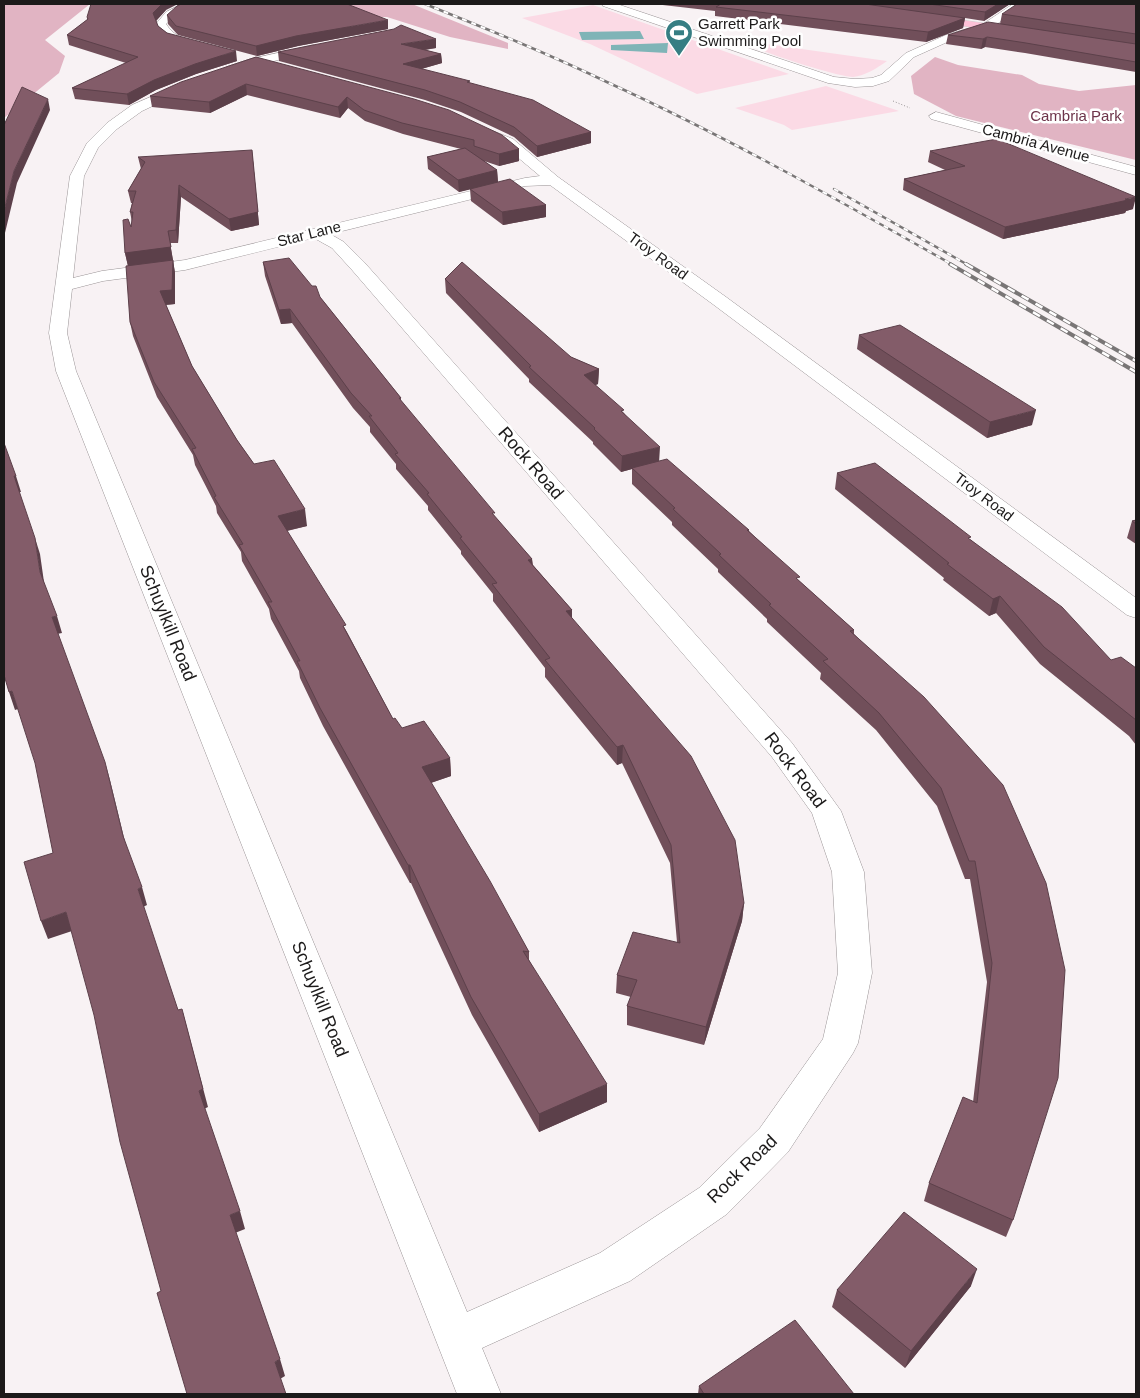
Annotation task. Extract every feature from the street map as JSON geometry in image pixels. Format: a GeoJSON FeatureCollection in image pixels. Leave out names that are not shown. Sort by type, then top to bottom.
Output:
{"type":"FeatureCollection","features":[{"type":"Feature","properties":{"kind":"main road"},"geometry":{"type":"LineString","coordinates":[[913,16],[1025,32]]}},
{"type":"Feature","properties":{"kind":"street"},"geometry":{"type":"LineString","coordinates":[[192,4],[174,11],[161,24],[165,32],[173,39],[290,72]]}},
{"type":"Feature","properties":{"kind":"street"},"geometry":{"type":"LineString","coordinates":[[607,4],[832,80],[855,83],[873,82],[885,78],[910,55],[950,37],[987,26],[1020,4]]}},
{"type":"Feature","properties":{"kind":"street","name":"Schuylkill Road"},"geometry":{"type":"LineString","coordinates":[[327,46],[254,62],[201,79],[137,108],[112,126],[92,146],[77,176],[58,333],[66,371],[479,1394]]}},
{"type":"Feature","properties":{"kind":"street"},"geometry":{"type":"LineString","coordinates":[[751,52],[764,50],[784,51]]}},
{"type":"Feature","properties":{"kind":"street"},"geometry":{"type":"LineString","coordinates":[[878,68],[895,70]]}},
{"type":"Feature","properties":{"kind":"street","name":"Cambria Avenue"},"geometry":{"type":"LineString","coordinates":[[936,116],[1136,171]]}},
{"type":"Feature","properties":{"kind":"street","name":"Troy Road"},"geometry":{"type":"LineString","coordinates":[[473,125],[508,142],[553,180],[720,300],[1136,610]]}},
{"type":"Feature","properties":{"kind":"street","name":"Star Lane"},"geometry":{"type":"LineString","coordinates":[[64,286],[102,276],[185,265],[525,182],[553,180]]}},
{"type":"Feature","properties":{"kind":"street","name":"Rock Road"},"geometry":{"type":"LineString","coordinates":[[314,232],[338,245],[358,266],[782,750],[826,811],[848,872],[855,973],[840,1043],[774,1140],[713,1200],[615,1267],[457,1338]]}},
{"type":"Feature","properties":{"kind":"path"},"geometry":{"type":"LineString","coordinates":[[888,99],[906,107],[936,116]]}},
{"type":"Feature","properties":{"kind":"shaded area","name":"Garrett Park Swimming Pool"},"geometry":{"type":"Polygon","coordinates":[[[593,5],[789,74],[697,94],[590,44],[522,18],[593,5]]]}},
{"type":"Feature","properties":{"kind":"shaded area"},"geometry":{"type":"Polygon","coordinates":[[[766,44],[887,61],[862,75],[845,76],[787,59],[753,46],[766,44]]]}},
{"type":"Feature","properties":{"kind":"shaded area"},"geometry":{"type":"Polygon","coordinates":[[[826,86],[899,111],[792,130],[784,125],[735,108],[826,86]]]}},
{"type":"Feature","properties":{"kind":"green space"},"geometry":{"type":"Polygon","coordinates":[[[4,4],[90,4],[45,40],[65,56],[59,73],[4,118],[4,4]]]}},
{"type":"Feature","properties":{"kind":"green space"},"geometry":{"type":"Polygon","coordinates":[[[289,4],[412,4],[508,43],[508,49],[450,37],[387,17],[335,17],[289,4]]]}},
{"type":"Feature","properties":{"kind":"green space","name":"Cambria Park"},"geometry":{"type":"Polygon","coordinates":[[[935,57],[958,65],[1022,75],[1039,84],[1079,91],[1136,85],[1136,160],[956,116],[914,94],[911,76],[935,57]]]}},
{"type":"Feature","properties":{"kind":"water"},"geometry":{"type":"Polygon","coordinates":[[[640,31],[644,39],[582,40],[579,32],[640,31]]]}},
{"type":"Feature","properties":{"kind":"water"},"geometry":{"type":"Polygon","coordinates":[[[668,43],[667,53],[611,50],[611,45],[668,43]]]}},
{"type":"Feature","properties":{"kind":"building"},"geometry":{"type":"Polygon","coordinates":[[[91,4],[162,4],[153,13],[158,26],[167,33],[236,51],[154,80],[127,94],[72,88],[138,57],[67,35],[88,19],[91,4]]]}},
{"type":"Feature","properties":{"kind":"building"},"geometry":{"type":"Polygon","coordinates":[[[181,4],[347,4],[388,20],[296,36],[256,46],[176,26],[167,15],[181,4]]]}},
{"type":"Feature","properties":{"kind":"building"},"geometry":{"type":"Polygon","coordinates":[[[721,4],[865,4],[965,18],[928,32],[716,7],[721,4]]]}},
{"type":"Feature","properties":{"kind":"building"},"geometry":{"type":"Polygon","coordinates":[[[929,4],[998,4],[985,12],[929,4]]]}},
{"type":"Feature","properties":{"kind":"building"},"geometry":{"type":"Polygon","coordinates":[[[1017,4],[1136,4],[1136,34],[1002,14],[1017,4]]]}},
{"type":"Feature","properties":{"kind":"building"},"geometry":{"type":"Polygon","coordinates":[[[988,22],[1136,44],[1136,62],[987,37],[983,39],[948,35],[988,22]]]}},
{"type":"Feature","properties":{"kind":"building"},"geometry":{"type":"Polygon","coordinates":[[[401,25],[436,39],[401,44],[441,54],[403,64],[533,100],[591,132],[537,146],[514,127],[460,102],[425,90],[278,52],[394,29],[401,25]]]}},
{"type":"Feature","properties":{"kind":"building"},"geometry":{"type":"Polygon","coordinates":[[[256,57],[449,110],[502,135],[519,149],[499,154],[474,146],[474,140],[402,123],[364,110],[347,97],[338,107],[246,84],[209,102],[150,96],[181,82],[256,57]]]}},
{"type":"Feature","properties":{"kind":"building"},"geometry":{"type":"Polygon","coordinates":[[[22,87],[48,99],[14,171],[4,211],[4,125],[22,87]]]}},
{"type":"Feature","properties":{"kind":"building"},"geometry":{"type":"Polygon","coordinates":[[[997,139],[1136,197],[1005,227],[904,179],[965,166],[930,151],[997,139]]]}},
{"type":"Feature","properties":{"kind":"building"},"geometry":{"type":"Polygon","coordinates":[[[465,148],[497,170],[458,180],[427,157],[465,148]]]}},
{"type":"Feature","properties":{"kind":"building"},"geometry":{"type":"Polygon","coordinates":[[[252,150],[258,212],[229,219],[179,185],[176,230],[168,231],[171,247],[125,253],[123,220],[128,219],[131,227],[133,212],[130,212],[136,191],[128,191],[145,162],[138,157],[252,150]]]}},
{"type":"Feature","properties":{"kind":"building"},"geometry":{"type":"Polygon","coordinates":[[[510,179],[546,205],[502,212],[470,189],[510,179]]]}},
{"type":"Feature","properties":{"kind":"building"},"geometry":{"type":"Polygon","coordinates":[[[289,258],[312,286],[316,286],[320,297],[401,398],[399,398],[495,513],[492,513],[532,559],[528,560],[572,610],[566,611],[691,756],[735,840],[744,903],[706,1027],[627,1006],[637,980],[617,975],[633,932],[680,943],[671,845],[623,745],[617,747],[545,660],[550,658],[492,584],[497,583],[460,538],[462,537],[427,494],[429,493],[395,454],[398,453],[369,416],[372,416],[351,393],[290,309],[279,310],[263,262],[289,258]]]}},
{"type":"Feature","properties":{"kind":"building"},"geometry":{"type":"Polygon","coordinates":[[[173,260],[172,290],[160,291],[192,366],[237,440],[254,464],[274,460],[305,509],[278,516],[346,625],[343,626],[393,719],[395,718],[402,728],[424,721],[450,758],[422,767],[490,881],[529,952],[523,951],[607,1084],[539,1114],[471,997],[410,865],[408,865],[320,708],[297,661],[300,661],[268,602],[272,602],[239,545],[243,544],[214,497],[216,496],[192,449],[196,448],[154,382],[130,322],[126,266],[173,260]]]}},
{"type":"Feature","properties":{"kind":"building"},"geometry":{"type":"Polygon","coordinates":[[[462,262],[571,357],[599,369],[584,375],[624,410],[621,411],[660,447],[622,456],[595,428],[529,367],[531,366],[445,279],[462,262]]]}},
{"type":"Feature","properties":{"kind":"building"},"geometry":{"type":"Polygon","coordinates":[[[900,325],[1036,410],[990,422],[859,335],[900,325]]]}},
{"type":"Feature","properties":{"kind":"building"},"geometry":{"type":"Polygon","coordinates":[[[4,443],[35,538],[40,572],[57,616],[52,617],[105,762],[123,836],[142,887],[138,889],[178,1010],[182,1009],[203,1089],[199,1091],[240,1211],[230,1215],[280,1359],[275,1362],[286,1394],[187,1394],[157,1293],[161,1291],[120,1142],[94,1015],[66,912],[41,921],[24,862],[53,853],[35,763],[12,691],[9,692],[4,675],[4,443]]]}},
{"type":"Feature","properties":{"kind":"building"},"geometry":{"type":"Polygon","coordinates":[[[667,459],[800,577],[796,578],[854,630],[850,631],[924,697],[1003,785],[1046,883],[1065,970],[1058,1078],[1013,1220],[929,1183],[963,1097],[977,1103],[992,963],[975,861],[969,861],[941,788],[879,713],[823,661],[828,659],[769,605],[771,604],[632,468],[667,459]]]}},
{"type":"Feature","properties":{"kind":"building"},"geometry":{"type":"Polygon","coordinates":[[[875,463],[971,537],[968,538],[1062,607],[1111,660],[1121,657],[1136,668],[1136,720],[1044,647],[1000,596],[993,599],[947,564],[949,563],[837,473],[875,463]]]}},
{"type":"Feature","properties":{"kind":"building"},"geometry":{"type":"Polygon","coordinates":[[[904,1212],[977,1269],[911,1351],[837,1290],[904,1212]]]}},
{"type":"Feature","properties":{"kind":"building"},"geometry":{"type":"Polygon","coordinates":[[[795,1320],[854,1394],[704,1394],[699,1386],[795,1320]]]}},
{"type":"Feature","properties":{"kind":"railway"},"geometry":{"type":"LineString","coordinates":[[425,4],[564,62],[697,125],[953,265]]}},
{"type":"Feature","properties":{"kind":"railway"},"geometry":{"type":"LineString","coordinates":[[834,189],[968,265]]}},
{"type":"Feature","properties":{"kind":"railway"},"geometry":{"type":"LineString","coordinates":[[950,264],[1136,372]]}},
{"type":"Feature","properties":{"kind":"railway"},"geometry":{"type":"LineString","coordinates":[[966,264],[1136,361]]}},
{"type":"Feature","properties":{"kind":"place","name":"Garrett Park Swimming Pool"},"geometry":{"type":"Point","coordinates":[679,57]}}]}
